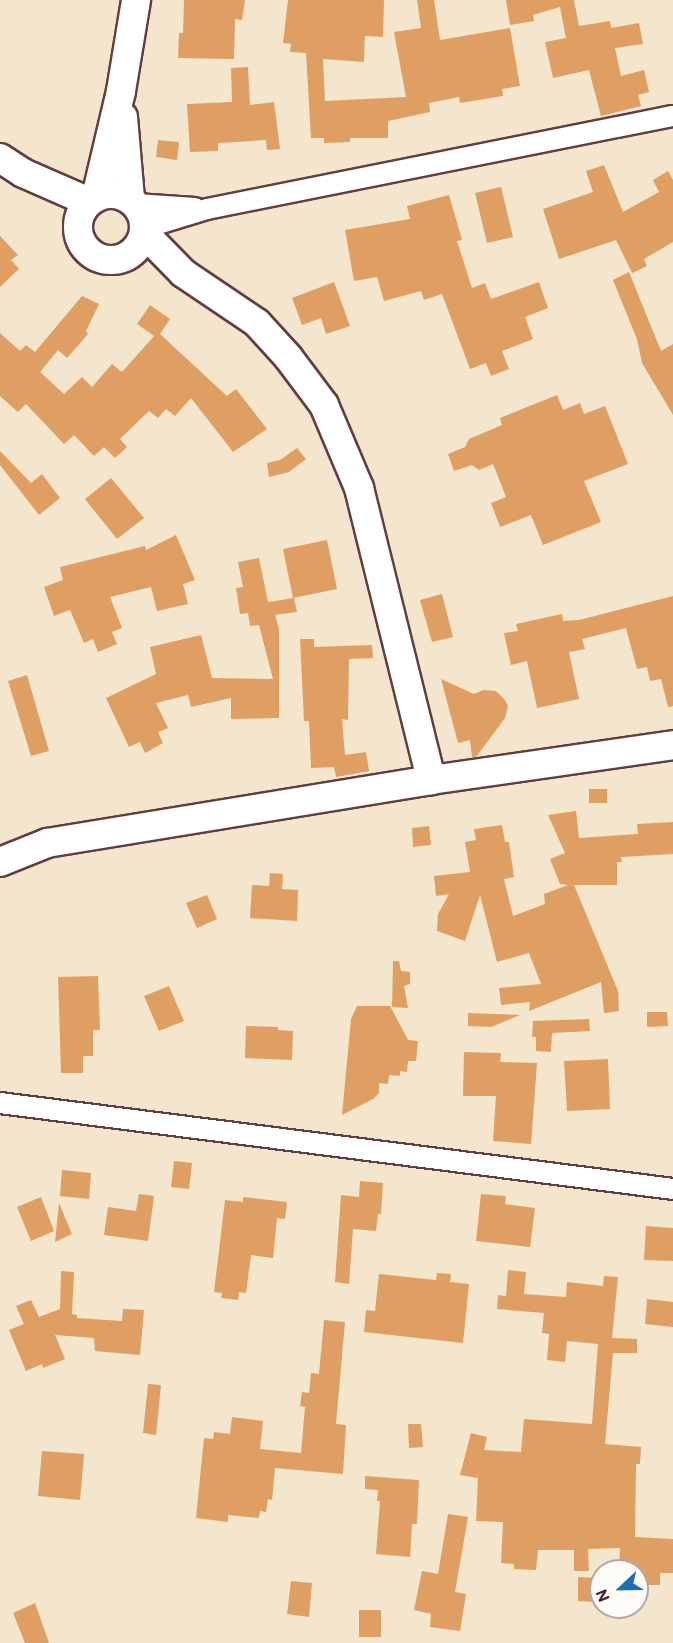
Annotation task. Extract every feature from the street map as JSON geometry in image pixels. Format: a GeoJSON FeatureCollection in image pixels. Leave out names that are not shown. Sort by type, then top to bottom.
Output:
{"type":"FeatureCollection","features":[{"type":"Feature","properties":{"kind":"street"},"geometry":{"type":"LineString","coordinates":[[78,232],[80,215],[93,199],[121,91],[136,0]]}},
{"type":"Feature","properties":{"kind":"street"},"geometry":{"type":"LineString","coordinates":[[118,260],[130,255],[139,245],[139,216],[121,91]]}},
{"type":"Feature","properties":{"kind":"street"},"geometry":{"type":"LineString","coordinates":[[139,216],[207,209],[673,116]]}},
{"type":"Feature","properties":{"kind":"street"},"geometry":{"type":"LineString","coordinates":[[11,166],[93,199],[113,193],[139,216],[183,273],[257,323],[288,357],[324,405],[359,488],[431,780]]}},
{"type":"Feature","properties":{"kind":"street"},"geometry":{"type":"LineString","coordinates":[[11,166],[78,232],[86,248],[100,258],[183,273]]}},
{"type":"Feature","properties":{"kind":"street"},"geometry":{"type":"LineString","coordinates":[[0,862],[47,843],[431,780],[673,745]]}},
{"type":"Feature","properties":{"kind":"street"},"geometry":{"type":"LineString","coordinates":[[0,1103],[673,1189]]}},
{"type":"Feature","properties":{"kind":"building"},"geometry":{"type":"Polygon","coordinates":[[[184,0],[245,0],[242,20],[235,19],[234,59],[178,58],[179,33],[183,33],[184,0]]]}},
{"type":"Feature","properties":{"kind":"building"},"geometry":{"type":"Polygon","coordinates":[[[288,0],[384,0],[383,37],[365,36],[364,62],[323,59],[325,101],[406,97],[394,32],[421,28],[417,0],[434,0],[440,40],[510,28],[520,86],[502,89],[503,96],[460,103],[459,97],[429,103],[430,112],[388,121],[388,138],[350,138],[350,142],[324,143],[324,138],[311,138],[306,53],[290,52],[291,44],[283,43],[288,0]]]}},
{"type":"Feature","properties":{"kind":"building"},"geometry":{"type":"Polygon","coordinates":[[[506,0],[574,0],[579,26],[610,21],[611,28],[639,23],[643,44],[615,48],[621,76],[644,70],[649,92],[638,95],[641,106],[601,116],[589,70],[553,78],[545,42],[566,38],[560,7],[533,15],[534,21],[510,25],[506,0]]]}},
{"type":"Feature","properties":{"kind":"building"},"geometry":{"type":"Polygon","coordinates":[[[248,67],[250,105],[274,102],[280,149],[267,150],[266,140],[218,143],[218,151],[190,152],[187,104],[232,102],[231,68],[248,67]]]}},
{"type":"Feature","properties":{"kind":"building"},"geometry":{"type":"Polygon","coordinates":[[[158,140],[179,142],[177,160],[156,157],[158,140]]]}},
{"type":"Feature","properties":{"kind":"building"},"geometry":{"type":"Polygon","coordinates":[[[604,165],[623,212],[659,192],[653,180],[668,171],[673,180],[673,242],[644,259],[647,266],[632,273],[616,240],[559,259],[543,209],[593,192],[586,171],[604,165]]]}},
{"type":"Feature","properties":{"kind":"building"},"geometry":{"type":"Polygon","coordinates":[[[501,187],[513,237],[487,243],[475,193],[501,187]]]}},
{"type":"Feature","properties":{"kind":"building"},"geometry":{"type":"Polygon","coordinates":[[[449,195],[462,240],[457,241],[472,288],[485,283],[491,299],[539,282],[548,308],[525,317],[533,339],[502,351],[509,369],[491,376],[486,363],[470,369],[442,294],[424,300],[421,291],[384,301],[377,277],[354,281],[345,230],[410,219],[407,206],[449,195]]]}},
{"type":"Feature","properties":{"kind":"building"},"geometry":{"type":"Polygon","coordinates":[[[0,236],[18,255],[11,260],[19,269],[0,287],[0,236]]]}},
{"type":"Feature","properties":{"kind":"building"},"geometry":{"type":"Polygon","coordinates":[[[629,272],[661,351],[673,344],[673,415],[642,363],[637,339],[613,280],[629,272]]]}},
{"type":"Feature","properties":{"kind":"building"},"geometry":{"type":"Polygon","coordinates":[[[334,282],[350,326],[326,334],[321,318],[302,325],[292,298],[334,282]]]}},
{"type":"Feature","properties":{"kind":"building"},"geometry":{"type":"Polygon","coordinates":[[[82,296],[99,304],[86,331],[88,334],[67,358],[58,350],[40,372],[64,394],[82,377],[92,387],[112,364],[122,372],[154,336],[137,324],[150,305],[170,319],[160,334],[227,396],[236,389],[267,429],[233,452],[191,398],[175,416],[166,409],[158,418],[149,411],[120,439],[127,447],[115,458],[104,447],[94,456],[74,435],[64,444],[26,404],[18,412],[0,396],[0,333],[20,351],[26,345],[35,352],[82,296]]]}},
{"type":"Feature","properties":{"kind":"building"},"geometry":{"type":"Polygon","coordinates":[[[557,395],[563,410],[580,403],[584,414],[605,406],[628,464],[584,481],[601,522],[543,545],[531,515],[500,527],[491,503],[506,497],[493,464],[479,470],[472,465],[454,471],[448,454],[465,447],[469,439],[502,425],[500,418],[557,395]]]}},
{"type":"Feature","properties":{"kind":"building"},"geometry":{"type":"Polygon","coordinates":[[[297,448],[306,459],[289,472],[269,477],[267,463],[280,460],[297,448]]]}},
{"type":"Feature","properties":{"kind":"building"},"geometry":{"type":"Polygon","coordinates":[[[0,451],[31,483],[42,474],[60,498],[39,515],[0,465],[0,451]]]}},
{"type":"Feature","properties":{"kind":"building"},"geometry":{"type":"Polygon","coordinates":[[[111,478],[144,518],[117,539],[85,499],[111,478]]]}},
{"type":"Feature","properties":{"kind":"building"},"geometry":{"type":"Polygon","coordinates":[[[176,535],[195,580],[183,584],[188,604],[157,611],[151,587],[110,597],[122,628],[112,632],[117,644],[98,652],[93,639],[84,643],[70,610],[54,616],[44,587],[63,580],[60,567],[145,546],[146,550],[176,535]]]}},
{"type":"Feature","properties":{"kind":"building"},"geometry":{"type":"Polygon","coordinates":[[[327,540],[337,589],[293,598],[283,549],[327,540]]]}},
{"type":"Feature","properties":{"kind":"building"},"geometry":{"type":"Polygon","coordinates":[[[259,558],[268,602],[294,598],[297,612],[275,615],[279,629],[279,718],[231,719],[231,698],[191,707],[188,695],[156,703],[168,728],[158,732],[163,743],[145,753],[140,742],[129,747],[106,698],[156,674],[150,647],[201,635],[212,678],[273,679],[259,625],[250,626],[248,613],[240,614],[236,588],[243,587],[238,562],[259,558]]]}},
{"type":"Feature","properties":{"kind":"building"},"geometry":{"type":"Polygon","coordinates":[[[442,594],[453,637],[432,642],[420,600],[442,594]]]}},
{"type":"Feature","properties":{"kind":"building"},"geometry":{"type":"Polygon","coordinates":[[[673,596],[673,706],[668,707],[661,679],[650,681],[647,667],[637,669],[626,628],[582,639],[585,649],[569,652],[579,699],[537,708],[527,661],[511,665],[504,633],[518,631],[516,624],[562,614],[563,621],[579,620],[673,596]]]}},
{"type":"Feature","properties":{"kind":"building"},"geometry":{"type":"Polygon","coordinates":[[[300,639],[314,639],[314,647],[372,645],[373,658],[349,659],[348,720],[342,719],[345,755],[366,752],[369,771],[336,777],[334,767],[311,768],[309,721],[304,721],[300,639]]]}},
{"type":"Feature","properties":{"kind":"building"},"geometry":{"type":"Polygon","coordinates":[[[27,675],[49,751],[31,756],[8,681],[27,675]]]}},
{"type":"Feature","properties":{"kind":"building"},"geometry":{"type":"Polygon","coordinates":[[[441,679],[474,694],[483,690],[496,691],[508,706],[505,718],[476,757],[472,757],[470,740],[458,743],[441,679]]]}},
{"type":"Feature","properties":{"kind":"building"},"geometry":{"type":"Polygon","coordinates":[[[589,789],[607,789],[607,803],[589,803],[589,789]]]}},
{"type":"Feature","properties":{"kind":"building"},"geometry":{"type":"Polygon","coordinates":[[[576,811],[579,838],[638,834],[637,824],[673,822],[673,854],[621,857],[622,862],[617,862],[617,885],[574,885],[618,991],[619,1011],[604,1013],[601,982],[529,1011],[530,1002],[501,1005],[499,988],[541,984],[529,953],[497,962],[480,895],[465,941],[437,931],[438,914],[449,894],[436,896],[434,876],[470,872],[465,842],[476,840],[474,829],[502,825],[505,842],[509,842],[514,877],[504,879],[513,916],[545,904],[544,894],[568,885],[560,884],[550,859],[565,853],[548,815],[576,811]]]}},
{"type":"Feature","properties":{"kind":"building"},"geometry":{"type":"Polygon","coordinates":[[[429,826],[431,845],[413,847],[412,828],[429,826]]]}},
{"type":"Feature","properties":{"kind":"building"},"geometry":{"type":"Polygon","coordinates":[[[270,873],[283,874],[282,889],[298,890],[297,921],[250,918],[252,885],[269,886],[270,873]]]}},
{"type":"Feature","properties":{"kind":"building"},"geometry":{"type":"Polygon","coordinates":[[[207,895],[217,919],[197,928],[186,903],[207,895]]]}},
{"type":"Feature","properties":{"kind":"building"},"geometry":{"type":"Polygon","coordinates":[[[393,961],[399,961],[401,971],[410,972],[410,984],[404,986],[408,1008],[392,1007],[393,961]]]}},
{"type":"Feature","properties":{"kind":"building"},"geometry":{"type":"Polygon","coordinates":[[[98,976],[100,1030],[93,1030],[93,1056],[83,1056],[83,1073],[61,1073],[58,977],[98,976]]]}},
{"type":"Feature","properties":{"kind":"building"},"geometry":{"type":"Polygon","coordinates":[[[169,986],[184,1021],[159,1031],[144,996],[169,986]]]}},
{"type":"Feature","properties":{"kind":"building"},"geometry":{"type":"Polygon","coordinates":[[[357,1006],[390,1006],[408,1040],[418,1041],[416,1061],[408,1061],[407,1072],[400,1071],[400,1076],[389,1075],[388,1084],[379,1083],[379,1093],[373,1099],[342,1115],[351,1019],[357,1006]]]}},
{"type":"Feature","properties":{"kind":"building"},"geometry":{"type":"Polygon","coordinates":[[[647,1012],[667,1012],[668,1026],[647,1027],[647,1012]]]}},
{"type":"Feature","properties":{"kind":"building"},"geometry":{"type":"Polygon","coordinates":[[[468,1013],[520,1015],[491,1027],[468,1026],[468,1013]]]}},
{"type":"Feature","properties":{"kind":"building"},"geometry":{"type":"Polygon","coordinates":[[[589,1019],[590,1031],[552,1033],[551,1052],[536,1051],[536,1037],[532,1037],[533,1021],[589,1019]]]}},
{"type":"Feature","properties":{"kind":"building"},"geometry":{"type":"Polygon","coordinates":[[[246,1026],[278,1027],[278,1030],[293,1031],[292,1060],[245,1058],[246,1026]]]}},
{"type":"Feature","properties":{"kind":"building"},"geometry":{"type":"Polygon","coordinates":[[[464,1052],[501,1053],[500,1062],[537,1063],[531,1144],[493,1141],[496,1096],[463,1096],[464,1052]]]}},
{"type":"Feature","properties":{"kind":"building"},"geometry":{"type":"Polygon","coordinates":[[[608,1059],[610,1109],[567,1111],[564,1061],[608,1059]]]}},
{"type":"Feature","properties":{"kind":"building"},"geometry":{"type":"Polygon","coordinates":[[[174,1161],[192,1163],[189,1189],[171,1187],[174,1161]]]}},
{"type":"Feature","properties":{"kind":"building"},"geometry":{"type":"Polygon","coordinates":[[[62,1170],[91,1173],[89,1199],[60,1196],[62,1170]]]}},
{"type":"Feature","properties":{"kind":"building"},"geometry":{"type":"Polygon","coordinates":[[[360,1181],[383,1183],[381,1214],[378,1214],[376,1231],[353,1229],[349,1284],[335,1282],[341,1195],[359,1197],[360,1181]]]}},
{"type":"Feature","properties":{"kind":"building"},"geometry":{"type":"Polygon","coordinates":[[[139,1194],[154,1196],[148,1241],[104,1235],[108,1207],[136,1211],[139,1194]]]}},
{"type":"Feature","properties":{"kind":"building"},"geometry":{"type":"Polygon","coordinates":[[[481,1194],[506,1196],[505,1204],[535,1208],[530,1247],[476,1241],[481,1194]]]}},
{"type":"Feature","properties":{"kind":"building"},"geometry":{"type":"Polygon","coordinates":[[[41,1197],[54,1231],[31,1241],[17,1207],[41,1197]]]}},
{"type":"Feature","properties":{"kind":"building"},"geometry":{"type":"Polygon","coordinates":[[[243,1197],[287,1202],[285,1219],[277,1218],[273,1258],[251,1255],[246,1293],[239,1292],[238,1300],[221,1298],[222,1293],[214,1292],[225,1200],[243,1202],[243,1197]]]}},
{"type":"Feature","properties":{"kind":"building"},"geometry":{"type":"Polygon","coordinates":[[[59,1203],[72,1234],[55,1242],[59,1203]]]}},
{"type":"Feature","properties":{"kind":"building"},"geometry":{"type":"Polygon","coordinates":[[[646,1226],[673,1228],[673,1261],[644,1260],[646,1226]]]}},
{"type":"Feature","properties":{"kind":"building"},"geometry":{"type":"Polygon","coordinates":[[[508,1270],[526,1272],[524,1294],[566,1297],[567,1282],[603,1286],[604,1276],[618,1277],[612,1338],[637,1339],[637,1353],[613,1353],[605,1444],[641,1447],[640,1464],[636,1464],[635,1537],[673,1539],[673,1573],[660,1573],[660,1585],[649,1585],[649,1559],[620,1559],[620,1548],[588,1549],[589,1571],[574,1571],[574,1550],[538,1550],[536,1570],[514,1569],[514,1564],[501,1563],[503,1522],[476,1521],[478,1478],[460,1475],[471,1433],[487,1437],[484,1450],[521,1452],[524,1419],[592,1424],[598,1344],[567,1341],[565,1362],[547,1360],[549,1334],[542,1333],[544,1313],[497,1309],[498,1295],[506,1296],[508,1270]]]}},
{"type":"Feature","properties":{"kind":"building"},"geometry":{"type":"Polygon","coordinates":[[[61,1271],[74,1272],[72,1314],[77,1315],[77,1318],[122,1321],[123,1309],[144,1310],[140,1355],[95,1351],[94,1338],[55,1335],[65,1359],[43,1368],[42,1364],[26,1371],[9,1330],[24,1324],[16,1306],[31,1300],[39,1317],[60,1309],[61,1271]]]}},
{"type":"Feature","properties":{"kind":"building"},"geometry":{"type":"Polygon","coordinates":[[[437,1273],[451,1274],[450,1282],[469,1284],[463,1343],[364,1332],[366,1310],[375,1311],[379,1274],[436,1280],[437,1273]]]}},
{"type":"Feature","properties":{"kind":"building"},"geometry":{"type":"Polygon","coordinates":[[[647,1299],[673,1302],[673,1327],[645,1324],[647,1299]]]}},
{"type":"Feature","properties":{"kind":"building"},"geometry":{"type":"Polygon","coordinates":[[[324,1320],[345,1322],[336,1424],[346,1425],[343,1474],[275,1468],[272,1500],[268,1499],[266,1512],[260,1511],[259,1518],[228,1515],[228,1522],[196,1518],[204,1438],[213,1439],[214,1432],[230,1434],[232,1417],[263,1421],[260,1449],[301,1453],[305,1407],[300,1406],[302,1392],[309,1393],[311,1373],[319,1374],[324,1320]]]}},
{"type":"Feature","properties":{"kind":"building"},"geometry":{"type":"Polygon","coordinates":[[[148,1384],[161,1385],[156,1435],[143,1433],[148,1384]]]}},
{"type":"Feature","properties":{"kind":"building"},"geometry":{"type":"Polygon","coordinates":[[[408,1424],[421,1424],[423,1447],[409,1448],[408,1424]]]}},
{"type":"Feature","properties":{"kind":"building"},"geometry":{"type":"Polygon","coordinates":[[[42,1451],[84,1454],[80,1500],[38,1496],[42,1451]]]}},
{"type":"Feature","properties":{"kind":"building"},"geometry":{"type":"Polygon","coordinates":[[[365,1476],[419,1480],[417,1524],[412,1524],[410,1557],[376,1554],[380,1501],[377,1501],[378,1490],[365,1489],[365,1476]]]}},
{"type":"Feature","properties":{"kind":"building"},"geometry":{"type":"Polygon","coordinates":[[[448,1514],[468,1517],[455,1592],[466,1594],[460,1631],[430,1627],[431,1614],[414,1610],[422,1571],[438,1574],[448,1514]]]}},
{"type":"Feature","properties":{"kind":"building"},"geometry":{"type":"Polygon","coordinates":[[[578,1577],[589,1578],[589,1602],[578,1601],[578,1577]]]}},
{"type":"Feature","properties":{"kind":"building"},"geometry":{"type":"Polygon","coordinates":[[[291,1581],[312,1583],[309,1617],[287,1614],[291,1581]]]}},
{"type":"Feature","properties":{"kind":"building"},"geometry":{"type":"Polygon","coordinates":[[[35,1603],[49,1643],[25,1643],[13,1613],[35,1603]]]}},
{"type":"Feature","properties":{"kind":"building"},"geometry":{"type":"Polygon","coordinates":[[[359,1610],[381,1610],[381,1637],[359,1637],[359,1610]]]}}]}
